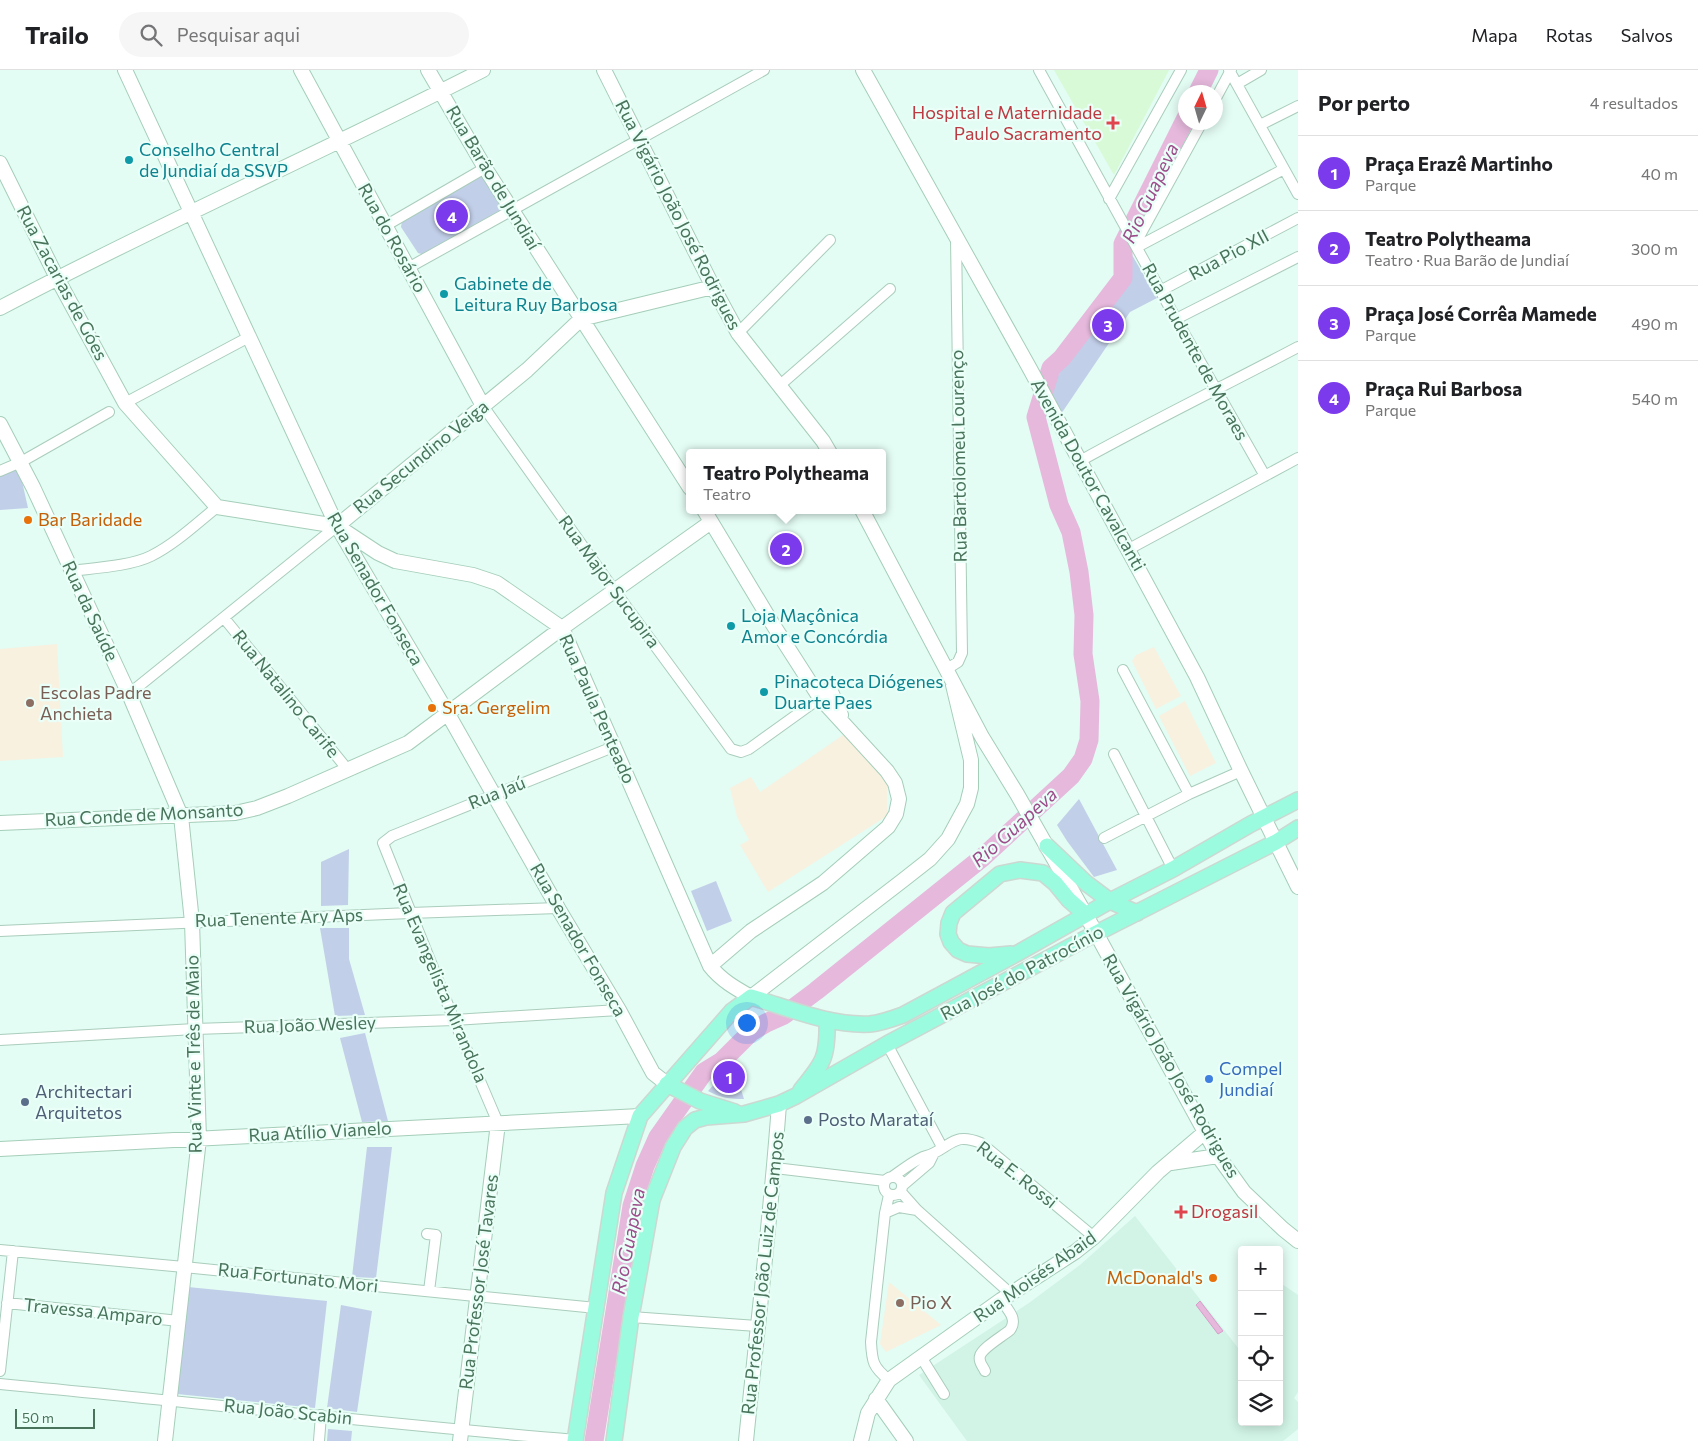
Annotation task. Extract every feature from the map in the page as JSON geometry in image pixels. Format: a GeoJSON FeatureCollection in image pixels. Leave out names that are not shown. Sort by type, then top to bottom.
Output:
{"type":"FeatureCollection","features":[{"type":"Feature","properties":{"kind":"main road","name":"Rua José do Patrocínio"},"geometry":{"type":"LineString","coordinates":[[756,998],[825,1020],[870,1024],[886,1021],[918,1007],[1018,954],[1085,914],[1173,869],[1298,800]]}},
{"type":"Feature","properties":{"kind":"main road","name":"Rua José do Patrocínio"},"geometry":{"type":"LineString","coordinates":[[614,1441],[631,1317],[652,1200],[673,1147],[685,1128],[695,1120],[706,1117],[744,1114],[780,1104],[887,1044],[1096,933],[1276,842],[1298,828]]}},
{"type":"Feature","properties":{"kind":"main road"},"geometry":{"type":"LineString","coordinates":[[1047,846],[1110,901],[1137,913]]}},
{"type":"Feature","properties":{"kind":"main road"},"geometry":{"type":"LineString","coordinates":[[1018,954],[989,956],[967,954],[958,950],[951,942],[948,934],[949,923],[953,913],[1000,874],[1020,870],[1043,874],[1055,883],[1068,900],[1085,914]]}},
{"type":"Feature","properties":{"kind":"main road"},"geometry":{"type":"LineString","coordinates":[[575,1441],[614,1193],[640,1116],[671,1087],[732,1011],[756,998]]}},
{"type":"Feature","properties":{"kind":"main road"},"geometry":{"type":"LineString","coordinates":[[796,1096],[824,1060],[826,1050],[825,1020]]}},
{"type":"Feature","properties":{"kind":"main road"},"geometry":{"type":"LineString","coordinates":[[671,1087],[700,1101],[744,1114]]}},
{"type":"Feature","properties":{"kind":"street","name":"Rua Senador Fonseca"},"geometry":{"type":"LineString","coordinates":[[125,70],[337,526],[495,794],[653,1073],[671,1087]]}},
{"type":"Feature","properties":{"kind":"street","name":"Rua do Rosário"},"geometry":{"type":"LineString","coordinates":[[302,70],[339,142],[483,406]]}},
{"type":"Feature","properties":{"kind":"street","name":"Rua Barão de Jundiaí"},"geometry":{"type":"LineString","coordinates":[[428,70],[485,168],[686,482]]}},
{"type":"Feature","properties":{"kind":"street"},"geometry":{"type":"LineString","coordinates":[[0,308],[57,278],[339,142],[483,70]]}},
{"type":"Feature","properties":{"kind":"street","name":"Rua Vigário João José Rodrigues"},"geometry":{"type":"LineString","coordinates":[[604,70],[713,288],[738,333],[828,449]]}},
{"type":"Feature","properties":{"kind":"street"},"geometry":{"type":"LineString","coordinates":[[408,268],[764,70]]}},
{"type":"Feature","properties":{"kind":"street","name":"Avenida Doutor Cavalcanti"},"geometry":{"type":"LineString","coordinates":[[864,70],[1030,369],[1197,677],[1263,818],[1298,887]]}},
{"type":"Feature","properties":{"kind":"street","name":"Rua Prudente de Moraes"},"geometry":{"type":"LineString","coordinates":[[1039,70],[1160,291],[1265,476]]}},
{"type":"Feature","properties":{"kind":"street"},"geometry":{"type":"LineString","coordinates":[[1110,199],[1181,70]]}},
{"type":"Feature","properties":{"kind":"street"},"geometry":{"type":"LineString","coordinates":[[1230,70],[1298,194]]}},
{"type":"Feature","properties":{"kind":"street"},"geometry":{"type":"LineString","coordinates":[[1222,85],[1230,70]]}},
{"type":"Feature","properties":{"kind":"street"},"geometry":{"type":"LineString","coordinates":[[1237,84],[1261,70]]}},
{"type":"Feature","properties":{"kind":"street"},"geometry":{"type":"LineString","coordinates":[[1260,125],[1298,106]]}},
{"type":"Feature","properties":{"kind":"street"},"geometry":{"type":"LineString","coordinates":[[1134,242],[1197,130]]}},
{"type":"Feature","properties":{"kind":"street","name":"Rua Zacarias de Góes"},"geometry":{"type":"LineString","coordinates":[[0,163],[57,278],[125,403],[217,508]]}},
{"type":"Feature","properties":{"kind":"street"},"geometry":{"type":"LineString","coordinates":[[385,226],[485,168]]}},
{"type":"Feature","properties":{"kind":"street"},"geometry":{"type":"LineString","coordinates":[[1134,242],[1284,168]]}},
{"type":"Feature","properties":{"kind":"street","name":"Rua Pio XII"},"geometry":{"type":"LineString","coordinates":[[1160,291],[1298,218]]}},
{"type":"Feature","properties":{"kind":"street","name":"Rua Bartolomeu Lourenço"},"geometry":{"type":"LineString","coordinates":[[947,670],[958,662],[962,653],[956,236]]}},
{"type":"Feature","properties":{"kind":"street"},"geometry":{"type":"LineString","coordinates":[[738,333],[830,240]]}},
{"type":"Feature","properties":{"kind":"street"},"geometry":{"type":"LineString","coordinates":[[1176,319],[1298,257]]}},
{"type":"Feature","properties":{"kind":"street"},"geometry":{"type":"LineString","coordinates":[[581,319],[713,288]]}},
{"type":"Feature","properties":{"kind":"street"},"geometry":{"type":"LineString","coordinates":[[779,386],[890,289]]}},
{"type":"Feature","properties":{"kind":"street","name":"Rua Secundino Veiga"},"geometry":{"type":"LineString","coordinates":[[129,694],[527,370],[581,319]]}},
{"type":"Feature","properties":{"kind":"street"},"geometry":{"type":"LineString","coordinates":[[125,403],[249,337]]}},
{"type":"Feature","properties":{"kind":"street"},"geometry":{"type":"LineString","coordinates":[[1080,461],[1137,429],[1217,390],[1298,347]]}},
{"type":"Feature","properties":{"kind":"street","name":"Rua Major Sucupira"},"geometry":{"type":"LineString","coordinates":[[483,406],[614,590],[731,749],[741,752],[749,749],[825,694]]}},
{"type":"Feature","properties":{"kind":"street"},"geometry":{"type":"LineString","coordinates":[[0,471],[21,462],[108,412]]}},
{"type":"Feature","properties":{"kind":"street","name":"Rua da Saúde"},"geometry":{"type":"LineString","coordinates":[[1,430],[21,462],[129,694],[181,816]]}},
{"type":"Feature","properties":{"kind":"street"},"geometry":{"type":"LineString","coordinates":[[1129,550],[1298,458]]}},
{"type":"Feature","properties":{"kind":"street"},"geometry":{"type":"LineString","coordinates":[[71,571],[123,564],[150,557],[217,508],[337,526]]}},
{"type":"Feature","properties":{"kind":"street","name":"Rua Vigário João José Rodrigues"},"geometry":{"type":"LineString","coordinates":[[864,514],[947,670],[953,685],[1037,828],[1218,1156],[1244,1192],[1297,1241]]}},
{"type":"Feature","properties":{"kind":"street"},"geometry":{"type":"LineString","coordinates":[[708,516],[772,624],[846,725],[895,783],[898,799],[896,814],[888,827],[823,883],[751,931],[710,966]]}},
{"type":"Feature","properties":{"kind":"street","name":"Rua Conde de Monsanto"},"geometry":{"type":"LineString","coordinates":[[0,823],[235,813],[257,808],[348,770],[408,743],[614,590],[708,516]]}},
{"type":"Feature","properties":{"kind":"street","name":"Rua Paula Penteado"},"geometry":{"type":"LineString","coordinates":[[337,526],[378,553],[395,561],[473,575],[497,584],[562,628],[710,966],[718,977],[756,998]]}},
{"type":"Feature","properties":{"kind":"street"},"geometry":{"type":"LineString","coordinates":[[366,576],[368,563],[378,553]]}},
{"type":"Feature","properties":{"kind":"street","name":"Rua Natalino Carife"},"geometry":{"type":"LineString","coordinates":[[224,618],[348,770]]}},
{"type":"Feature","properties":{"kind":"street"},"geometry":{"type":"LineString","coordinates":[[1123,670],[1189,794]]}},
{"type":"Feature","properties":{"kind":"street"},"geometry":{"type":"LineString","coordinates":[[756,998],[930,859],[948,839],[967,804],[971,788],[971,760],[953,685]]}},
{"type":"Feature","properties":{"kind":"street","name":"Rua Jaú"},"geometry":{"type":"LineString","coordinates":[[382,843],[392,836],[613,747]]}},
{"type":"Feature","properties":{"kind":"street"},"geometry":{"type":"LineString","coordinates":[[1114,754],[1173,869]]}},
{"type":"Feature","properties":{"kind":"street"},"geometry":{"type":"LineString","coordinates":[[1104,838],[1189,794],[1241,771]]}},
{"type":"Feature","properties":{"kind":"street","name":"Rua Vinte e Três de Maio"},"geometry":{"type":"LineString","coordinates":[[165,1441],[199,1139],[192,922],[181,816]]}},
{"type":"Feature","properties":{"kind":"street","name":"Rua Evangelista Mirandola"},"geometry":{"type":"LineString","coordinates":[[382,843],[498,1123]]}},
{"type":"Feature","properties":{"kind":"street","name":"Rua Tenente Ary Aps"},"geometry":{"type":"LineString","coordinates":[[0,931],[558,908]]}},
{"type":"Feature","properties":{"kind":"street","name":"Rua João Wesley"},"geometry":{"type":"LineString","coordinates":[[0,1040],[195,1029],[454,1020],[619,1010]]}},
{"type":"Feature","properties":{"kind":"street"},"geometry":{"type":"LineString","coordinates":[[887,1044],[938,1150],[929,1163],[896,1196],[889,1195],[884,1190],[889,1179]]}},
{"type":"Feature","properties":{"kind":"street","name":"Rua Professor João Luiz de Campos"},"geometry":{"type":"LineString","coordinates":[[746,1441],[780,1104]]}},
{"type":"Feature","properties":{"kind":"street","name":"Rua Atílio Vianelo"},"geometry":{"type":"LineString","coordinates":[[0,1149],[640,1116]]}},
{"type":"Feature","properties":{"kind":"street","name":"Rua Professor José Tavares"},"geometry":{"type":"LineString","coordinates":[[461,1436],[498,1123]]}},
{"type":"Feature","properties":{"kind":"street","name":"Rua Moisés Abaid"},"geometry":{"type":"LineString","coordinates":[[861,1441],[868,1413],[889,1380],[1006,1297],[1075,1252],[1094,1237],[1158,1172],[1205,1132]]}},
{"type":"Feature","properties":{"kind":"street","name":"Rua E. Rossi"},"geometry":{"type":"LineString","coordinates":[[889,1179],[922,1157],[958,1139],[970,1138],[981,1143],[1094,1237]]}},
{"type":"Feature","properties":{"kind":"street"},"geometry":{"type":"LineString","coordinates":[[1171,1162],[1218,1156]]}},
{"type":"Feature","properties":{"kind":"street"},"geometry":{"type":"LineString","coordinates":[[775,1168],[900,1180],[902,1189],[917,1210],[1006,1297],[1014,1321],[1013,1326],[984,1350],[980,1356],[980,1363],[986,1371]]}},
{"type":"Feature","properties":{"kind":"street"},"geometry":{"type":"LineString","coordinates":[[889,1195],[885,1213],[871,1342],[872,1360],[877,1371],[889,1380]]}},
{"type":"Feature","properties":{"kind":"street"},"geometry":{"type":"LineString","coordinates":[[885,1213],[899,1207],[917,1210]]}},
{"type":"Feature","properties":{"kind":"street"},"geometry":{"type":"LineString","coordinates":[[427,1234],[436,1235],[429,1290]]}},
{"type":"Feature","properties":{"kind":"street","name":"Rua Fortunato Mori"},"geometry":{"type":"LineString","coordinates":[[0,1250],[429,1290],[596,1308]]}},
{"type":"Feature","properties":{"kind":"street"},"geometry":{"type":"LineString","coordinates":[[0,1371],[13,1251]]}},
{"type":"Feature","properties":{"kind":"street","name":"Travessa Amparo"},"geometry":{"type":"LineString","coordinates":[[7,1303],[179,1320]]}},
{"type":"Feature","properties":{"kind":"street"},"geometry":{"type":"LineString","coordinates":[[631,1317],[757,1326]]}},
{"type":"Feature","properties":{"kind":"street"},"geometry":{"type":"LineString","coordinates":[[921,1357],[944,1394]]}},
{"type":"Feature","properties":{"kind":"street","name":"Rua João Scabin"},"geometry":{"type":"LineString","coordinates":[[0,1384],[321,1415],[461,1436],[575,1441]]}},
{"type":"Feature","properties":{"kind":"street"},"geometry":{"type":"LineString","coordinates":[[876,1399],[906,1441]]}},
{"type":"Feature","properties":{"kind":"street"},"geometry":{"type":"LineString","coordinates":[[319,1441],[321,1415]]}},
{"type":"Feature","properties":{"kind":"shaded area","name":"Hospital e Maternidade Paulo Sacramento"},"geometry":{"type":"Polygon","coordinates":[[[1054,70],[1169,70],[1114,175],[1054,70]]]}},
{"type":"Feature","properties":{"kind":"shaded area"},"geometry":{"type":"Polygon","coordinates":[[[481,175],[486,176],[504,204],[502,212],[425,255],[418,253],[401,227],[402,221],[481,175]]]}},
{"type":"Feature","properties":{"kind":"shaded area"},"geometry":{"type":"Polygon","coordinates":[[[1128,248],[1157,298],[1130,312],[1061,414],[1049,395],[1063,365],[1108,309],[1129,277],[1128,248]]]}},
{"type":"Feature","properties":{"kind":"shaded area"},"geometry":{"type":"Polygon","coordinates":[[[19,468],[28,508],[0,510],[0,474],[19,468]]]}},
{"type":"Feature","properties":{"kind":"shaded area","name":"Escolas Padre Anchieta"},"geometry":{"type":"Polygon","coordinates":[[[57,644],[63,757],[0,761],[0,649],[57,644]]]}},
{"type":"Feature","properties":{"kind":"shaded area"},"geometry":{"type":"Polygon","coordinates":[[[1154,647],[1181,696],[1156,709],[1132,661],[1136,655],[1154,647]]]}},
{"type":"Feature","properties":{"kind":"shaded area"},"geometry":{"type":"Polygon","coordinates":[[[1185,701],[1216,763],[1190,776],[1159,716],[1185,701]]]}},
{"type":"Feature","properties":{"kind":"shaded area"},"geometry":{"type":"Polygon","coordinates":[[[846,733],[874,762],[887,782],[887,816],[768,892],[740,845],[749,840],[737,817],[730,788],[751,777],[760,792],[846,733]]]}},
{"type":"Feature","properties":{"kind":"shaded area"},"geometry":{"type":"Polygon","coordinates":[[[1079,799],[1117,870],[1094,877],[1057,825],[1079,799]]]}},
{"type":"Feature","properties":{"kind":"shaded area"},"geometry":{"type":"Polygon","coordinates":[[[349,849],[348,905],[321,906],[321,862],[349,849]]]}},
{"type":"Feature","properties":{"kind":"shaded area"},"geometry":{"type":"Polygon","coordinates":[[[716,881],[732,921],[707,931],[691,891],[716,881]]]}},
{"type":"Feature","properties":{"kind":"shaded area"},"geometry":{"type":"Polygon","coordinates":[[[320,928],[349,928],[349,959],[365,1015],[335,1016],[320,928]]]}},
{"type":"Feature","properties":{"kind":"shaded area"},"geometry":{"type":"Polygon","coordinates":[[[365,1033],[388,1121],[362,1122],[340,1038],[365,1033]]]}},
{"type":"Feature","properties":{"kind":"shaded area"},"geometry":{"type":"Polygon","coordinates":[[[733,1064],[744,1099],[726,1098],[708,1091],[733,1064]]]}},
{"type":"Feature","properties":{"kind":"shaded area"},"geometry":{"type":"Polygon","coordinates":[[[367,1147],[392,1147],[376,1278],[352,1277],[367,1147]]]}},
{"type":"Feature","properties":{"kind":"shaded area"},"geometry":{"type":"Polygon","coordinates":[[[1135,1216],[1238,1348],[1238,1426],[1283,1426],[1283,1285],[1298,1295],[1298,1392],[1294,1398],[1298,1402],[1298,1429],[1283,1441],[967,1441],[919,1375],[1029,1303],[1080,1265],[1135,1216]]]}},
{"type":"Feature","properties":{"kind":"shaded area","name":"Pio X"},"geometry":{"type":"Polygon","coordinates":[[[889,1282],[941,1325],[886,1352],[880,1344],[889,1282]]]}},
{"type":"Feature","properties":{"kind":"shaded area"},"geometry":{"type":"Polygon","coordinates":[[[188,1287],[327,1301],[315,1408],[177,1394],[188,1287]]]}},
{"type":"Feature","properties":{"kind":"shaded area"},"geometry":{"type":"Polygon","coordinates":[[[1200,1301],[1223,1331],[1218,1334],[1196,1305],[1200,1301]]]}},
{"type":"Feature","properties":{"kind":"shaded area"},"geometry":{"type":"Polygon","coordinates":[[[341,1305],[372,1311],[357,1412],[327,1408],[341,1305]]]}},
{"type":"Feature","properties":{"kind":"shaded area"},"geometry":{"type":"Polygon","coordinates":[[[328,1429],[352,1431],[351,1441],[327,1441],[328,1429]]]}},
{"type":"Feature","properties":{"kind":"waterway","name":"Rio Guapeva"},"geometry":{"type":"LineString","coordinates":[[1202,85],[1209,70]]}},
{"type":"Feature","properties":{"kind":"waterway","name":"Rio Guapeva"},"geometry":{"type":"LineString","coordinates":[[594,1441],[632,1206],[645,1166],[658,1137],[704,1072],[722,1061],[751,1032],[784,1015],[816,991],[983,857],[1071,776],[1083,759],[1089,740],[1090,701],[1083,654],[1084,615],[1079,572],[1071,532],[1059,505],[1036,417],[1051,368],[1062,358],[1123,278],[1123,244],[1180,130]]}},
{"type":"Feature","properties":{"kind":"place","name":"Hospital e Maternidade Paulo Sacramento"},"geometry":{"type":"Point","coordinates":[1113,123]}},
{"type":"Feature","properties":{"kind":"place","name":"Conselho Central de Jundiaí da SSVP"},"geometry":{"type":"Point","coordinates":[129,160]}},
{"type":"Feature","properties":{"kind":"place","name":"Praça Rui Barbosa"},"geometry":{"type":"Point","coordinates":[452,216]}},
{"type":"Feature","properties":{"kind":"place","name":"Gabinete de Leitura Ruy Barbosa"},"geometry":{"type":"Point","coordinates":[444,294]}},
{"type":"Feature","properties":{"kind":"place","name":"Praça José Corrêa Mamede"},"geometry":{"type":"Point","coordinates":[1108,325]}},
{"type":"Feature","properties":{"kind":"place","name":"Bar Baridade"},"geometry":{"type":"Point","coordinates":[28,520]}},
{"type":"Feature","properties":{"kind":"place","name":"Teatro Polytheama"},"geometry":{"type":"Point","coordinates":[786,549]}},
{"type":"Feature","properties":{"kind":"place","name":"Loja Maçônica Amor e Concórdia"},"geometry":{"type":"Point","coordinates":[731,626]}},
{"type":"Feature","properties":{"kind":"place","name":"Pinacoteca Diógenes Duarte Paes"},"geometry":{"type":"Point","coordinates":[764,692]}},
{"type":"Feature","properties":{"kind":"place","name":"Escolas Padre Anchieta"},"geometry":{"type":"Point","coordinates":[30,703]}},
{"type":"Feature","properties":{"kind":"place","name":"Sra. Gergelim"},"geometry":{"type":"Point","coordinates":[432,708]}},
{"type":"Feature","properties":{"kind":"place","name":"Praça Erazê Martinho"},"geometry":{"type":"Point","coordinates":[729,1077]}},
{"type":"Feature","properties":{"kind":"place","name":"Compel Jundiaí"},"geometry":{"type":"Point","coordinates":[1209,1079]}},
{"type":"Feature","properties":{"kind":"place","name":"Architectari Arquitetos"},"geometry":{"type":"Point","coordinates":[25,1102]}},
{"type":"Feature","properties":{"kind":"place","name":"Posto Marataí"},"geometry":{"type":"Point","coordinates":[808,1120]}},
{"type":"Feature","properties":{"kind":"place","name":"Drogasil"},"geometry":{"type":"Point","coordinates":[1181,1212]}},
{"type":"Feature","properties":{"kind":"place","name":"McDonald's"},"geometry":{"type":"Point","coordinates":[1213,1278]}},
{"type":"Feature","properties":{"kind":"place","name":"Pio X"},"geometry":{"type":"Point","coordinates":[900,1303]}}]}
